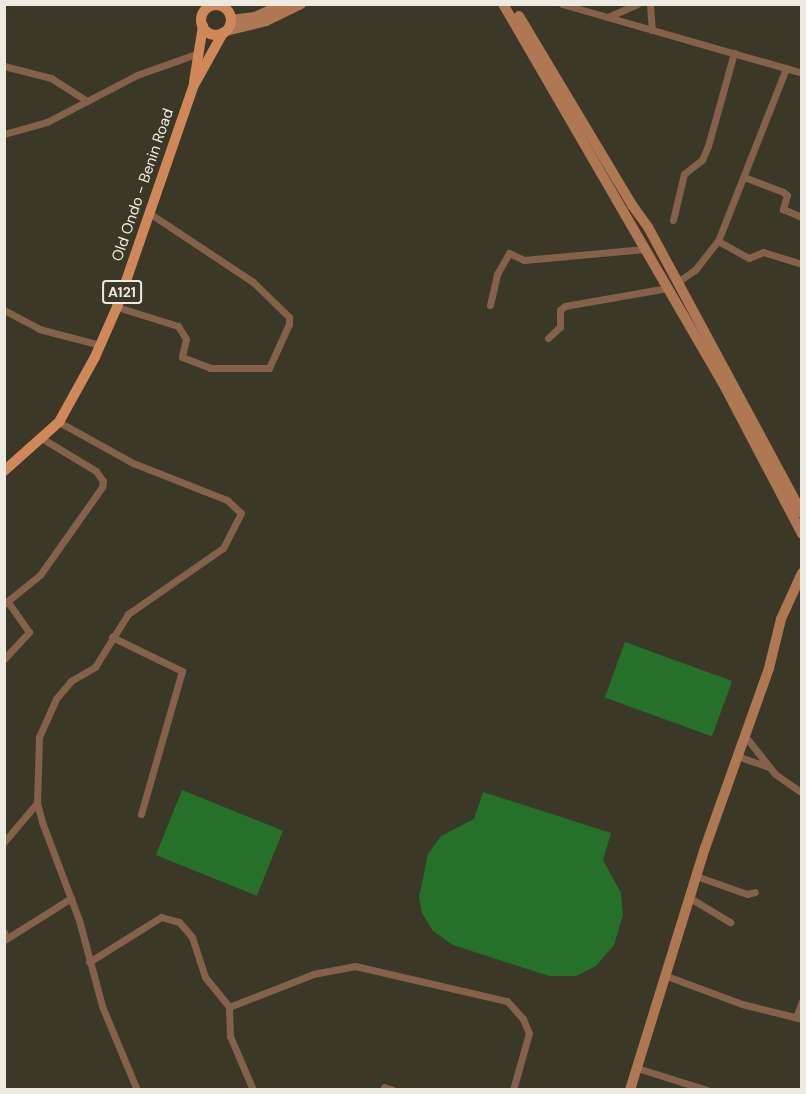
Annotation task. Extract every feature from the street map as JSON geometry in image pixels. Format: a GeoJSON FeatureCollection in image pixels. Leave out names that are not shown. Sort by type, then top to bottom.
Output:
{"type":"FeatureCollection","features":[{"type":"Feature","properties":{"kind":"main road","name":"Old Ondo - Benin Road"},"geometry":{"type":"LineString","coordinates":[[4,471],[43,439],[59,422],[117,307],[194,85],[231,20],[222,5],[203,8],[194,85]]}},
{"type":"Feature","properties":{"kind":"main road"},"geometry":{"type":"LineString","coordinates":[[202,26],[209,33],[224,32]]}},
{"type":"Feature","properties":{"kind":"street"},"geometry":{"type":"LineString","coordinates":[[231,20],[255,17],[283,4]]}},
{"type":"Feature","properties":{"kind":"street"},"geometry":{"type":"LineString","coordinates":[[224,32],[266,21],[301,4]]}},
{"type":"Feature","properties":{"kind":"street"},"geometry":{"type":"LineString","coordinates":[[503,4],[726,389],[801,534]]}},
{"type":"Feature","properties":{"kind":"street"},"geometry":{"type":"LineString","coordinates":[[512,4],[679,280],[801,513]]}},
{"type":"Feature","properties":{"kind":"street"},"geometry":{"type":"LineString","coordinates":[[608,17],[637,4]]}},
{"type":"Feature","properties":{"kind":"street"},"geometry":{"type":"LineString","coordinates":[[650,4],[652,30]]}},
{"type":"Feature","properties":{"kind":"street"},"geometry":{"type":"LineString","coordinates":[[565,5],[801,73]]}},
{"type":"Feature","properties":{"kind":"street"},"geometry":{"type":"LineString","coordinates":[[673,220],[684,174],[702,160],[708,146],[734,53]]}},
{"type":"Feature","properties":{"kind":"street"},"geometry":{"type":"LineString","coordinates":[[5,136],[47,122],[137,75],[196,54]]}},
{"type":"Feature","properties":{"kind":"street"},"geometry":{"type":"LineString","coordinates":[[4,66],[51,78],[87,101]]}},
{"type":"Feature","properties":{"kind":"street"},"geometry":{"type":"LineString","coordinates":[[679,280],[695,270],[718,241],[786,68]]}},
{"type":"Feature","properties":{"kind":"street"},"geometry":{"type":"LineString","coordinates":[[744,177],[783,192],[787,195],[783,209],[801,217]]}},
{"type":"Feature","properties":{"kind":"street"},"geometry":{"type":"LineString","coordinates":[[117,307],[178,326],[186,339],[182,357],[210,368],[269,368],[289,324],[289,317],[260,287],[149,213]]}},
{"type":"Feature","properties":{"kind":"street"},"geometry":{"type":"LineString","coordinates":[[718,241],[749,258],[763,252],[801,264]]}},
{"type":"Feature","properties":{"kind":"street"},"geometry":{"type":"LineString","coordinates":[[490,305],[497,274],[509,253],[524,260],[645,249]]}},
{"type":"Feature","properties":{"kind":"street"},"geometry":{"type":"LineString","coordinates":[[548,338],[561,327],[560,310],[564,306],[667,288]]}},
{"type":"Feature","properties":{"kind":"street"},"geometry":{"type":"LineString","coordinates":[[4,310],[39,329],[99,345]]}},
{"type":"Feature","properties":{"kind":"street"},"geometry":{"type":"LineString","coordinates":[[59,422],[133,463],[227,500],[241,513],[224,548],[128,614],[95,667],[65,687],[45,717],[36,760],[37,803],[71,898],[115,1042],[137,1089]]}},
{"type":"Feature","properties":{"kind":"street"},"geometry":{"type":"LineString","coordinates":[[4,659],[29,632],[6,603],[40,575],[102,487],[103,481],[96,471],[43,439]]}},
{"type":"Feature","properties":{"kind":"street"},"geometry":{"type":"LineString","coordinates":[[630,1089],[664,975],[745,736],[781,619],[801,573]]}},
{"type":"Feature","properties":{"kind":"street"},"geometry":{"type":"LineString","coordinates":[[112,637],[182,671],[141,814]]}},
{"type":"Feature","properties":{"kind":"street"},"geometry":{"type":"LineString","coordinates":[[745,736],[769,767],[801,793]]}},
{"type":"Feature","properties":{"kind":"street"},"geometry":{"type":"LineString","coordinates":[[737,756],[769,767]]}},
{"type":"Feature","properties":{"kind":"street"},"geometry":{"type":"LineString","coordinates":[[4,842],[37,803]]}},
{"type":"Feature","properties":{"kind":"street"},"geometry":{"type":"LineString","coordinates":[[696,876],[747,894],[755,892]]}},
{"type":"Feature","properties":{"kind":"street"},"geometry":{"type":"LineString","coordinates":[[4,932],[6,939],[71,898]]}},
{"type":"Feature","properties":{"kind":"street"},"geometry":{"type":"LineString","coordinates":[[690,898],[730,922]]}},
{"type":"Feature","properties":{"kind":"street"},"geometry":{"type":"LineString","coordinates":[[89,962],[161,917],[180,922],[192,937],[205,977],[229,1007],[230,1036],[253,1089]]}},
{"type":"Feature","properties":{"kind":"street"},"geometry":{"type":"LineString","coordinates":[[229,1007],[313,974],[355,966],[507,1001],[523,1019],[529,1034],[513,1089]]}},
{"type":"Feature","properties":{"kind":"street"},"geometry":{"type":"LineString","coordinates":[[664,975],[742,1004],[799,1018],[801,1000]]}},
{"type":"Feature","properties":{"kind":"street"},"geometry":{"type":"LineString","coordinates":[[637,1068],[707,1089]]}},
{"type":"Feature","properties":{"kind":"street"},"geometry":{"type":"LineString","coordinates":[[384,1087],[393,1089]]}},
{"type":"Feature","properties":{"kind":"green space"},"geometry":{"type":"Polygon","coordinates":[[[625,642],[732,681],[712,736],[605,697],[625,642]]]}},
{"type":"Feature","properties":{"kind":"green space"},"geometry":{"type":"Polygon","coordinates":[[[182,790],[283,831],[257,896],[156,855],[182,790]]]}},
{"type":"Feature","properties":{"kind":"green space"},"geometry":{"type":"Polygon","coordinates":[[[483,792],[611,833],[603,860],[621,893],[623,915],[614,945],[596,966],[576,976],[549,976],[453,945],[433,931],[422,913],[419,897],[428,854],[441,836],[474,819],[483,792]]]}}]}
